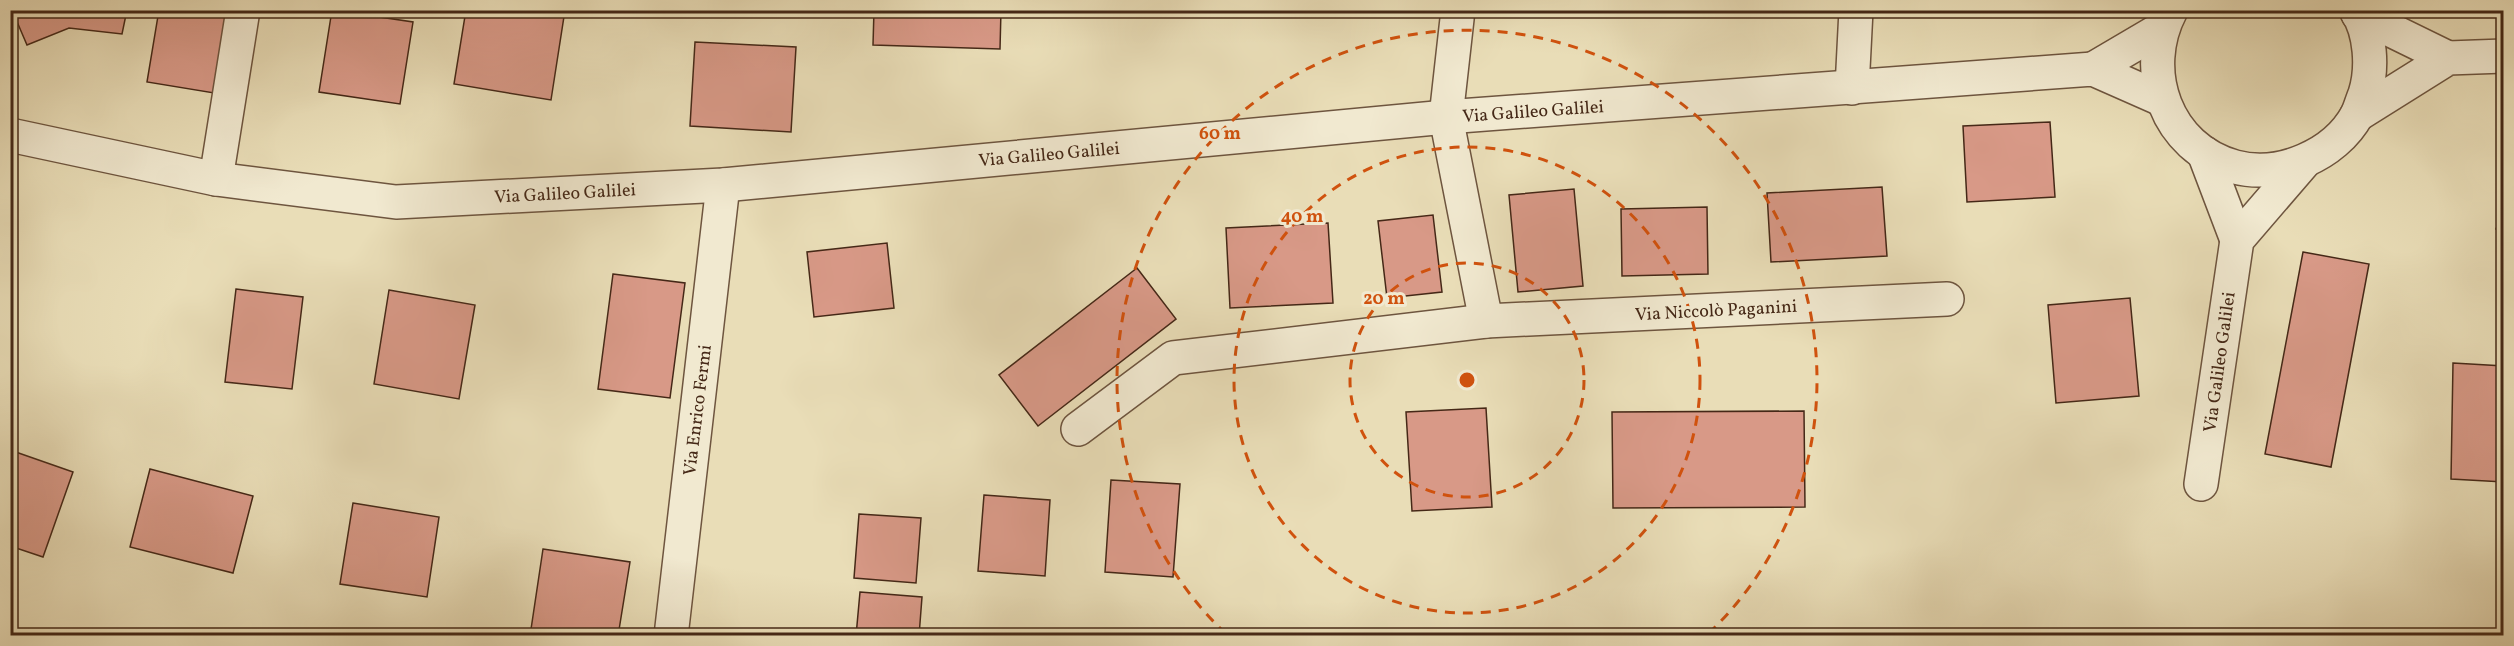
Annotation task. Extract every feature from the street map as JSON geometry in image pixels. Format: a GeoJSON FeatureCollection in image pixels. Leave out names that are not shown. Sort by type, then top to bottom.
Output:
{"type":"FeatureCollection","features":[{"type":"Feature","properties":{"kind":"street"},"geometry":{"type":"LineString","coordinates":[[216,179],[243,10]]}},
{"type":"Feature","properties":{"kind":"street"},"geometry":{"type":"LineString","coordinates":[[1458,10],[1446,117],[1486,321]]}},
{"type":"Feature","properties":{"kind":"street"},"geometry":{"type":"LineString","coordinates":[[1852,88],[1856,10]]}},
{"type":"Feature","properties":{"kind":"street","name":"Via Galileo Galilei"},"geometry":{"type":"LineString","coordinates":[[2357,12],[2448,58],[2504,56]]}},
{"type":"Feature","properties":{"kind":"street","name":"Via Galileo Galilei"},"geometry":{"type":"LineString","coordinates":[[2166,20],[2156,64],[2162,99],[2178,129],[2204,153],[2236,167],[2271,170],[2305,161],[2335,143],[2357,115],[2369,82],[2369,47],[2357,12]]}},
{"type":"Feature","properties":{"kind":"street","name":"Via Galileo Galilei"},"geometry":{"type":"LineString","coordinates":[[2093,69],[2166,20]]}},
{"type":"Feature","properties":{"kind":"street","name":"Via Galileo Galilei"},"geometry":{"type":"LineString","coordinates":[[2357,115],[2448,58]]}},
{"type":"Feature","properties":{"kind":"street","name":"Via Galileo Galilei"},"geometry":{"type":"LineString","coordinates":[[10,135],[216,179],[396,202],[723,185],[1446,117],[2093,69],[2162,99]]}},
{"type":"Feature","properties":{"kind":"street","name":"Via Galileo Galilei"},"geometry":{"type":"LineString","coordinates":[[2200,484],[2237,240],[2204,153]]}},
{"type":"Feature","properties":{"kind":"street","name":"Via Galileo Galilei"},"geometry":{"type":"LineString","coordinates":[[2237,240],[2305,161]]}},
{"type":"Feature","properties":{"kind":"street","name":"Via Enrico Fermi"},"geometry":{"type":"LineString","coordinates":[[671,636],[723,185]]}},
{"type":"Feature","properties":{"kind":"street","name":"Via Niccolò Paganini"},"geometry":{"type":"LineString","coordinates":[[1078,429],[1173,358],[1486,321],[1947,299]]}},
{"type":"Feature","properties":{"kind":"building"},"geometry":{"type":"Polygon","coordinates":[[[12,10],[127,10],[122,34],[69,28],[27,45],[12,10]]]}},
{"type":"Feature","properties":{"kind":"building"},"geometry":{"type":"Polygon","coordinates":[[[159,10],[197,10],[227,16],[214,93],[147,82],[159,10]]]}},
{"type":"Feature","properties":{"kind":"building"},"geometry":{"type":"Polygon","coordinates":[[[332,10],[413,22],[400,104],[319,92],[332,10]]]}},
{"type":"Feature","properties":{"kind":"building"},"geometry":{"type":"Polygon","coordinates":[[[466,10],[565,10],[551,100],[454,84],[466,10]]]}},
{"type":"Feature","properties":{"kind":"building"},"geometry":{"type":"Polygon","coordinates":[[[874,10],[1001,10],[1000,49],[873,45],[874,10]]]}},
{"type":"Feature","properties":{"kind":"building"},"geometry":{"type":"Polygon","coordinates":[[[695,42],[796,47],[791,132],[690,126],[695,42]]]}},
{"type":"Feature","properties":{"kind":"building"},"geometry":{"type":"Polygon","coordinates":[[[2050,122],[2055,197],[1967,202],[1963,126],[2050,122]]]}},
{"type":"Feature","properties":{"kind":"building"},"geometry":{"type":"Polygon","coordinates":[[[1882,187],[1887,256],[1771,262],[1767,193],[1882,187]]]}},
{"type":"Feature","properties":{"kind":"building"},"geometry":{"type":"Polygon","coordinates":[[[1574,189],[1583,286],[1518,292],[1509,195],[1574,189]]]}},
{"type":"Feature","properties":{"kind":"building"},"geometry":{"type":"Polygon","coordinates":[[[1707,207],[1708,274],[1622,276],[1621,209],[1707,207]]]}},
{"type":"Feature","properties":{"kind":"building"},"geometry":{"type":"Polygon","coordinates":[[[2504,209],[2504,235],[2496,229],[2504,209]]]}},
{"type":"Feature","properties":{"kind":"building"},"geometry":{"type":"Polygon","coordinates":[[[1433,215],[1442,292],[1387,298],[1378,221],[1433,215]]]}},
{"type":"Feature","properties":{"kind":"building"},"geometry":{"type":"Polygon","coordinates":[[[1328,223],[1333,303],[1230,308],[1226,228],[1328,223]]]}},
{"type":"Feature","properties":{"kind":"building"},"geometry":{"type":"Polygon","coordinates":[[[887,243],[894,308],[814,317],[807,252],[887,243]]]}},
{"type":"Feature","properties":{"kind":"building"},"geometry":{"type":"Polygon","coordinates":[[[2303,252],[2369,264],[2331,467],[2265,454],[2303,252]]]}},
{"type":"Feature","properties":{"kind":"building"},"geometry":{"type":"Polygon","coordinates":[[[1137,268],[1176,319],[1038,426],[999,375],[1137,268]]]}},
{"type":"Feature","properties":{"kind":"building"},"geometry":{"type":"Polygon","coordinates":[[[613,274],[685,283],[670,398],[598,389],[613,274]]]}},
{"type":"Feature","properties":{"kind":"building"},"geometry":{"type":"Polygon","coordinates":[[[236,289],[303,297],[292,389],[225,382],[236,289]]]}},
{"type":"Feature","properties":{"kind":"building"},"geometry":{"type":"Polygon","coordinates":[[[389,290],[475,305],[459,399],[374,384],[389,290]]]}},
{"type":"Feature","properties":{"kind":"building"},"geometry":{"type":"Polygon","coordinates":[[[2130,298],[2139,396],[2056,403],[2048,305],[2130,298]]]}},
{"type":"Feature","properties":{"kind":"building"},"geometry":{"type":"Polygon","coordinates":[[[2453,363],[2504,366],[2504,482],[2451,479],[2453,363]]]}},
{"type":"Feature","properties":{"kind":"building"},"geometry":{"type":"Polygon","coordinates":[[[1486,408],[1492,507],[1412,511],[1406,412],[1486,408]]]}},
{"type":"Feature","properties":{"kind":"building"},"geometry":{"type":"Polygon","coordinates":[[[1804,411],[1805,507],[1613,508],[1612,412],[1804,411]]]}},
{"type":"Feature","properties":{"kind":"building"},"geometry":{"type":"Polygon","coordinates":[[[10,450],[73,472],[43,557],[10,546],[10,450]]]}},
{"type":"Feature","properties":{"kind":"building"},"geometry":{"type":"Polygon","coordinates":[[[150,469],[253,496],[233,573],[130,547],[150,469]]]}},
{"type":"Feature","properties":{"kind":"building"},"geometry":{"type":"Polygon","coordinates":[[[1111,480],[1180,484],[1173,577],[1105,572],[1111,480]]]}},
{"type":"Feature","properties":{"kind":"building"},"geometry":{"type":"Polygon","coordinates":[[[984,495],[1050,500],[1045,576],[978,571],[984,495]]]}},
{"type":"Feature","properties":{"kind":"building"},"geometry":{"type":"Polygon","coordinates":[[[353,503],[439,517],[427,597],[340,584],[353,503]]]}},
{"type":"Feature","properties":{"kind":"building"},"geometry":{"type":"Polygon","coordinates":[[[859,514],[921,518],[916,583],[854,578],[859,514]]]}},
{"type":"Feature","properties":{"kind":"building"},"geometry":{"type":"Polygon","coordinates":[[[543,549],[630,562],[618,636],[530,636],[543,549]]]}},
{"type":"Feature","properties":{"kind":"building"},"geometry":{"type":"Polygon","coordinates":[[[860,592],[922,597],[919,636],[856,636],[860,592]]]}}]}
